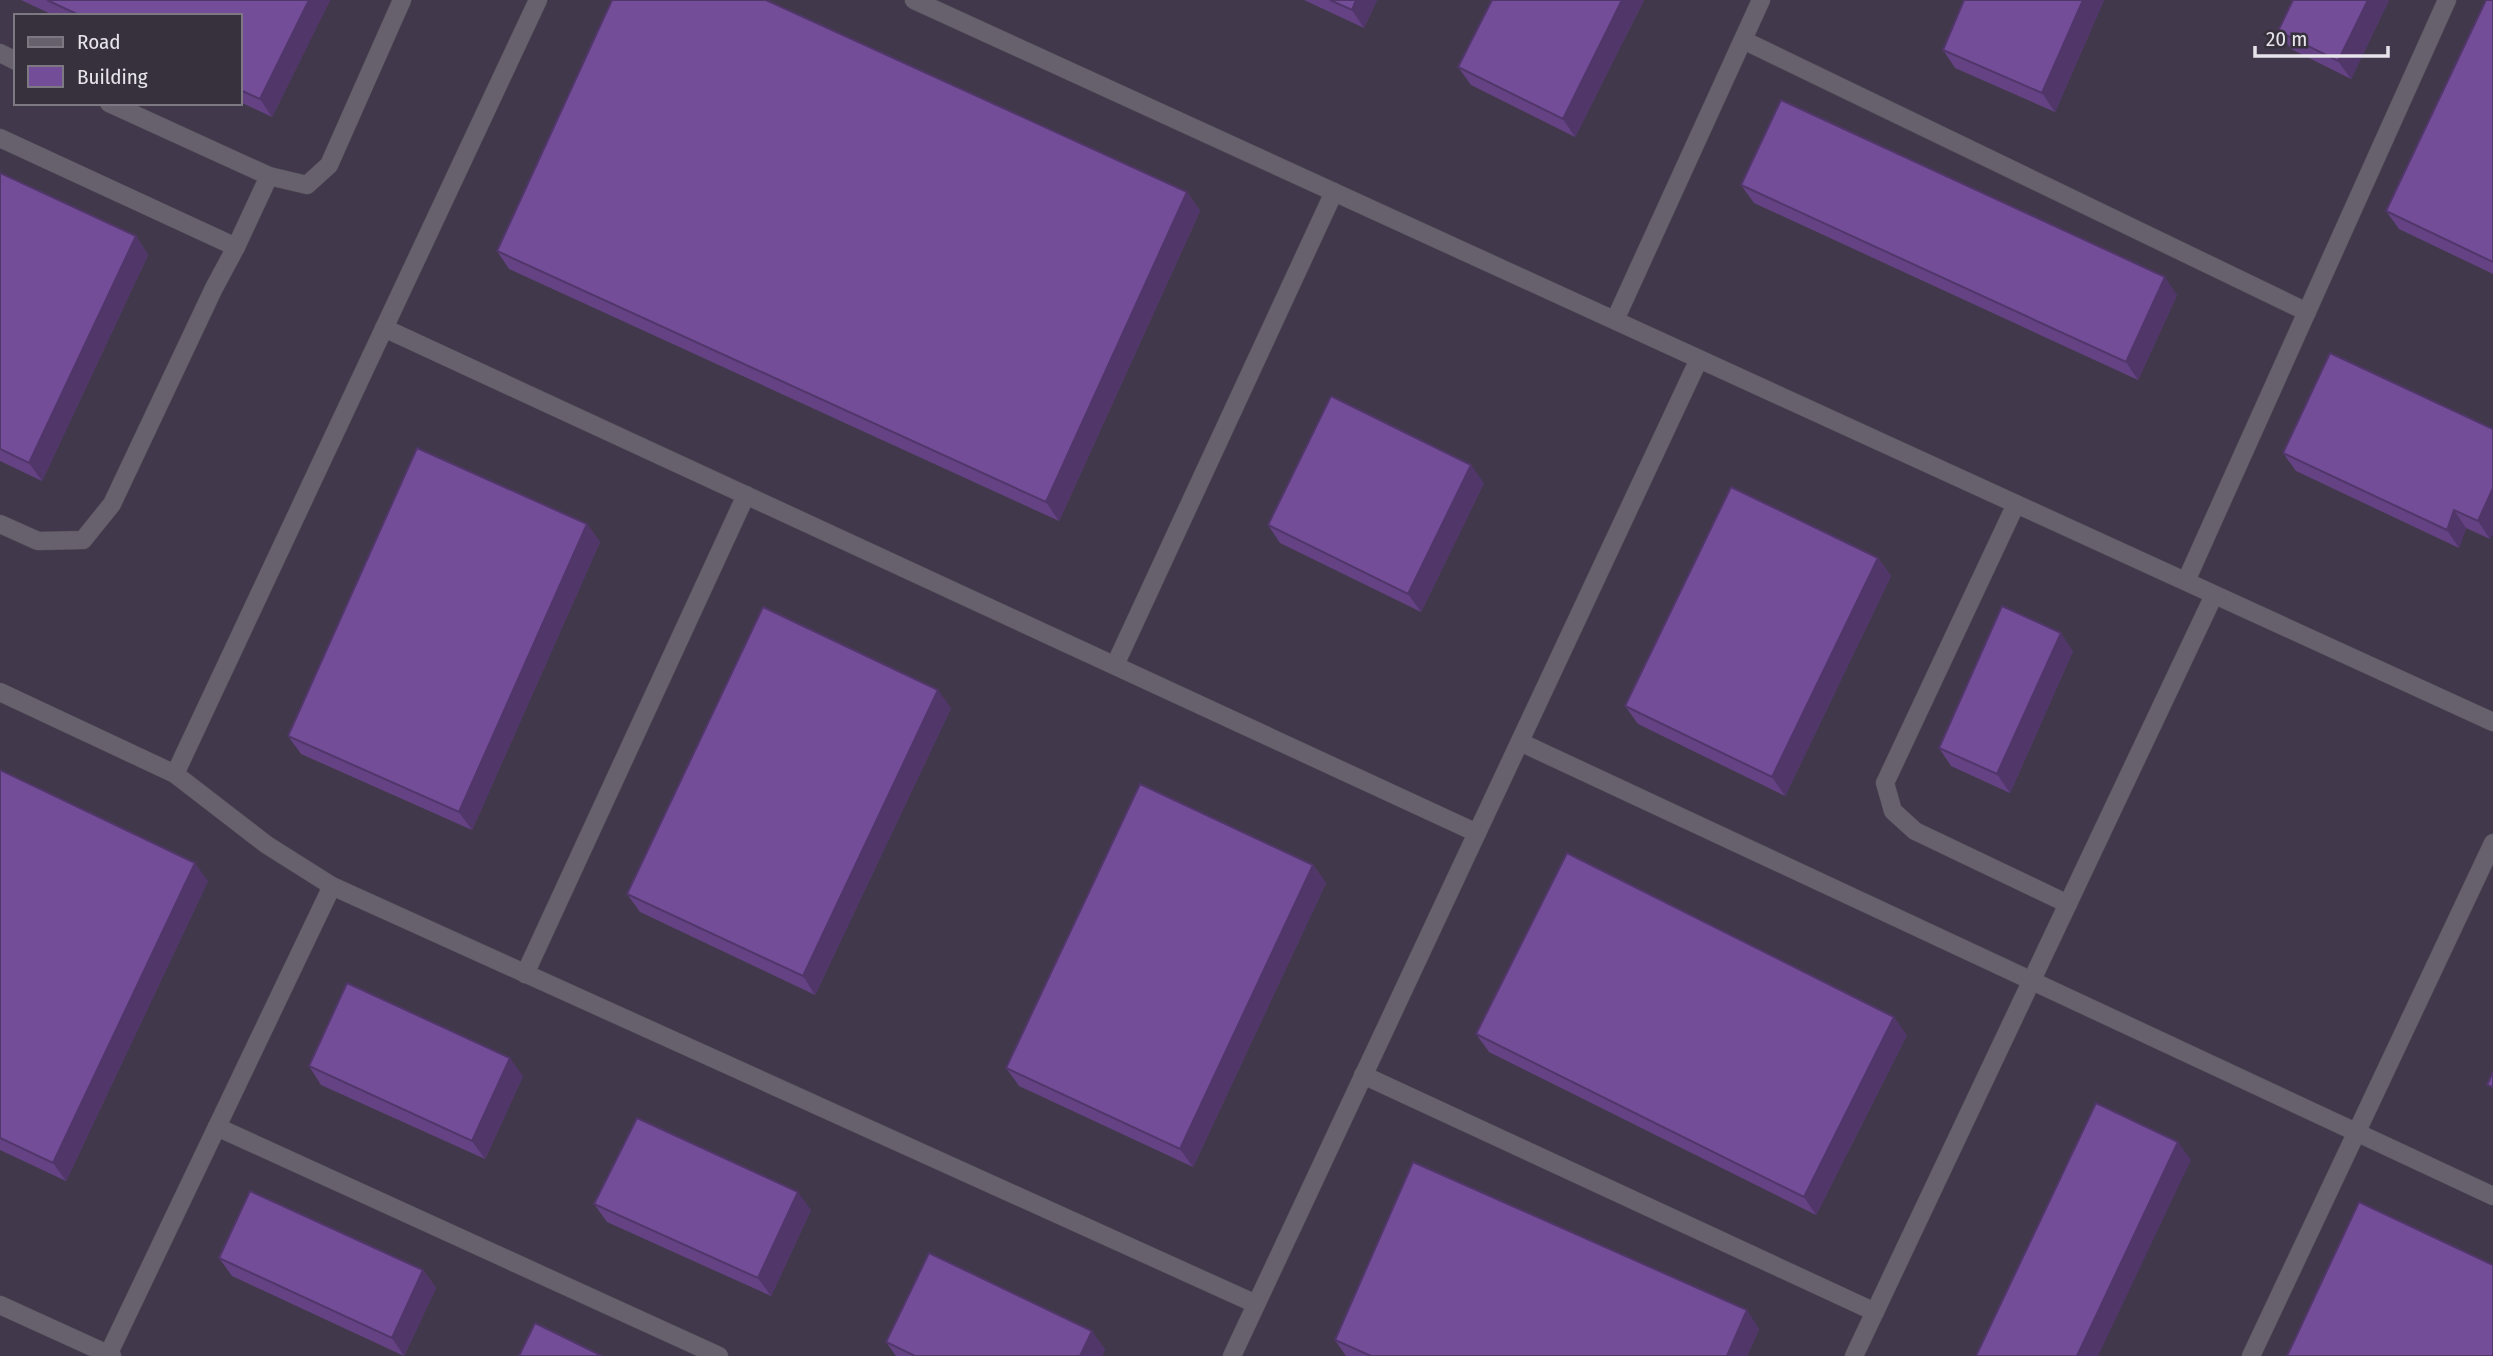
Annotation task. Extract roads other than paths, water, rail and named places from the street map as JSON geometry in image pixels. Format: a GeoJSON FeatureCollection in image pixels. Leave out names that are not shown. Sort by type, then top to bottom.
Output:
{"type":"FeatureCollection","features":[{"type":"Feature","properties":{"kind":"lane"},"geometry":{"type":"LineString","coordinates":[[113,105],[269,176],[307,186],[329,165],[402,0]]}},
{"type":"Feature","properties":{"kind":"lane"},"geometry":{"type":"LineString","coordinates":[[175,774],[538,0]]}},
{"type":"Feature","properties":{"kind":"lane"},"geometry":{"type":"LineString","coordinates":[[914,0],[2493,722]]}},
{"type":"Feature","properties":{"kind":"lane"},"geometry":{"type":"LineString","coordinates":[[1615,320],[1762,0]]}},
{"type":"Feature","properties":{"kind":"lane"},"geometry":{"type":"LineString","coordinates":[[2186,581],[2447,0]]}},
{"type":"Feature","properties":{"kind":"lane"},"geometry":{"type":"LineString","coordinates":[[1743,40],[2307,312]]}},
{"type":"Feature","properties":{"kind":"lane"},"geometry":{"type":"LineString","coordinates":[[0,138],[236,247]]}},
{"type":"Feature","properties":{"kind":"lane"},"geometry":{"type":"LineString","coordinates":[[0,524],[38,541],[83,540],[112,504],[269,176]]}},
{"type":"Feature","properties":{"kind":"lane"},"geometry":{"type":"LineString","coordinates":[[1115,665],[1334,192]]}},
{"type":"Feature","properties":{"kind":"lane"},"geometry":{"type":"LineString","coordinates":[[384,328],[1477,833]]}},
{"type":"Feature","properties":{"kind":"lane"},"geometry":{"type":"LineString","coordinates":[[1232,1356],[1699,359]]}},
{"type":"Feature","properties":{"kind":"lane"},"geometry":{"type":"LineString","coordinates":[[525,974],[746,495]]}},
{"type":"Feature","properties":{"kind":"lane"},"geometry":{"type":"LineString","coordinates":[[2017,504],[1885,783],[1893,811],[1915,831],[2068,904]]}},
{"type":"Feature","properties":{"kind":"lane"},"geometry":{"type":"LineString","coordinates":[[1854,1356],[2214,595]]}},
{"type":"Feature","properties":{"kind":"lane"},"geometry":{"type":"LineString","coordinates":[[0,692],[175,774],[267,845],[332,886],[1256,1304]]}},
{"type":"Feature","properties":{"kind":"lane"},"geometry":{"type":"LineString","coordinates":[[1520,742],[2493,1196]]}},
{"type":"Feature","properties":{"kind":"lane"},"geometry":{"type":"LineString","coordinates":[[2251,1356],[2493,843]]}},
{"type":"Feature","properties":{"kind":"lane"},"geometry":{"type":"LineString","coordinates":[[0,1306],[110,1355],[332,886]]}},
{"type":"Feature","properties":{"kind":"lane"},"geometry":{"type":"LineString","coordinates":[[1363,1075],[1875,1311]]}},
{"type":"Feature","properties":{"kind":"lane"},"geometry":{"type":"LineString","coordinates":[[218,1127],[719,1356]]}}]}
